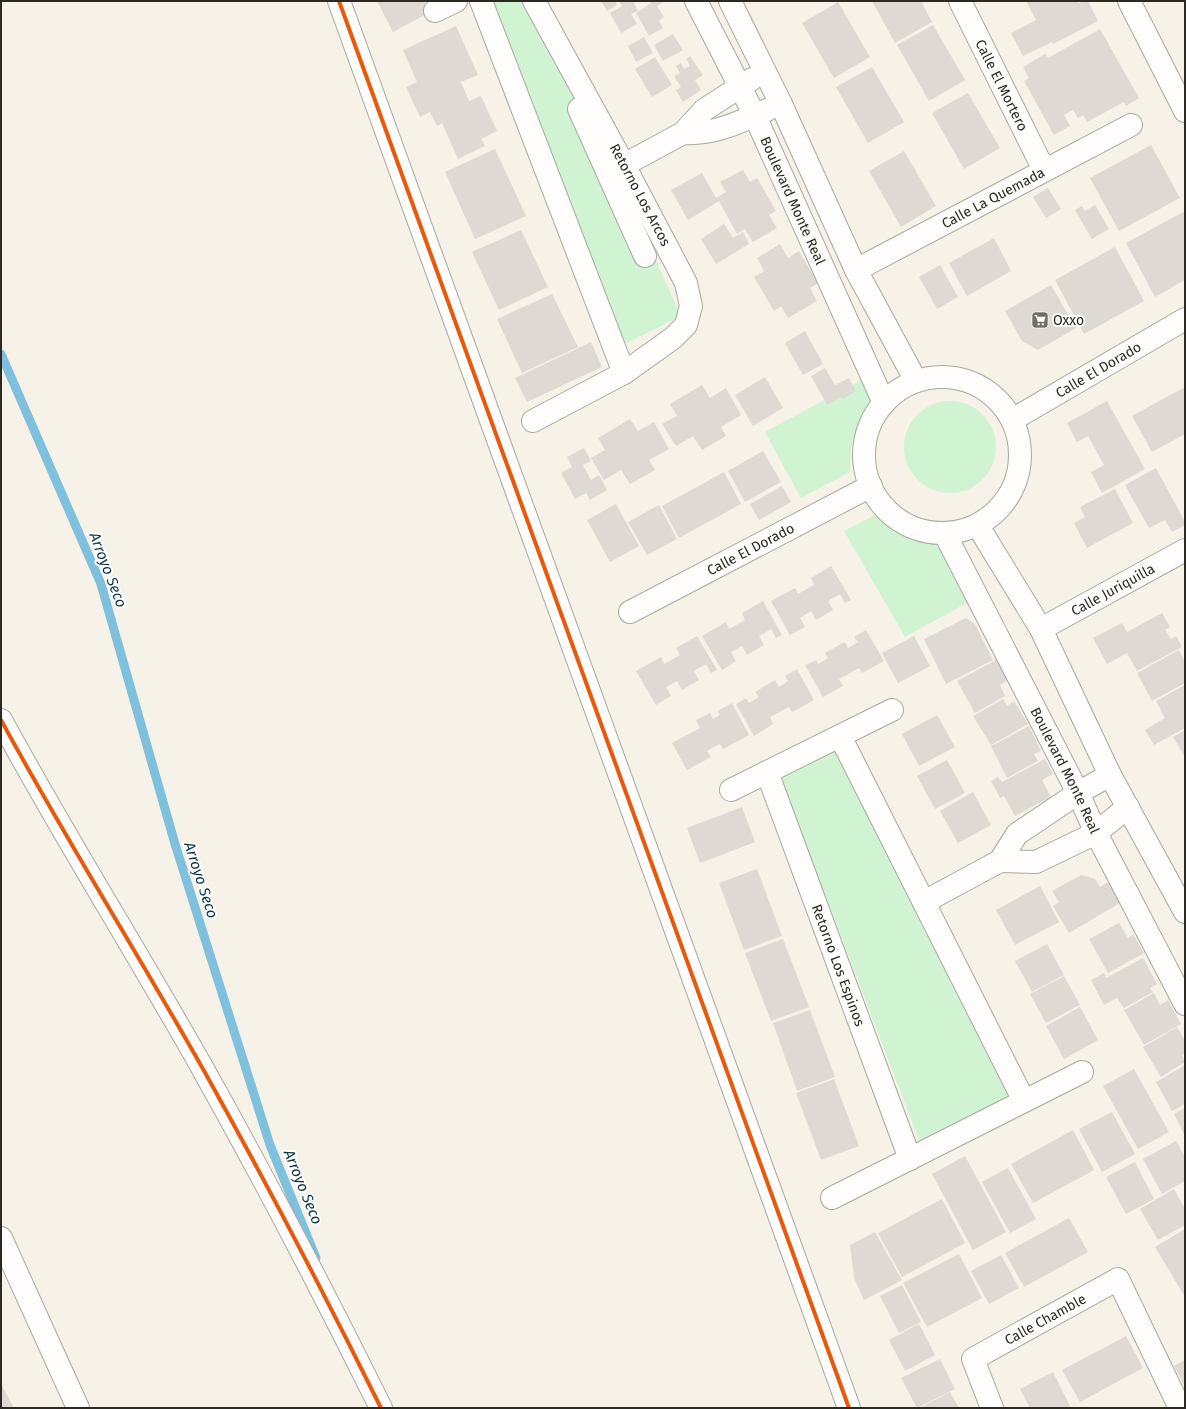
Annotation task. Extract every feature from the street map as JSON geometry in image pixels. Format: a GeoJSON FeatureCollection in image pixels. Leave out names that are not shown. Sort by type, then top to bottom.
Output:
{"type":"FeatureCollection","features":[{"type":"Feature","properties":{"kind":"street"},"geometry":{"type":"LineString","coordinates":[[339,1],[849,1408]]}},
{"type":"Feature","properties":{"kind":"street"},"geometry":{"type":"LineString","coordinates":[[435,11],[456,1]]}},
{"type":"Feature","properties":{"kind":"street"},"geometry":{"type":"LineString","coordinates":[[481,1],[624,373]]}},
{"type":"Feature","properties":{"kind":"street","name":"Retorno Los Arcos"},"geometry":{"type":"LineString","coordinates":[[531,1],[645,256]]}},
{"type":"Feature","properties":{"kind":"street","name":"Retorno Los Arcos"},"geometry":{"type":"LineString","coordinates":[[533,421],[624,373],[677,334],[686,325],[691,306],[686,283],[624,165],[534,1]]}},
{"type":"Feature","properties":{"kind":"street","name":"Boulevard Monte Real"},"geometry":{"type":"LineString","coordinates":[[696,1],[755,116],[884,403]]}},
{"type":"Feature","properties":{"kind":"street","name":"Boulevard Monte Real"},"geometry":{"type":"LineString","coordinates":[[730,1],[781,104],[856,270],[916,381]]}},
{"type":"Feature","properties":{"kind":"street","name":"Calle El Mortero"},"geometry":{"type":"LineString","coordinates":[[960,1],[1044,170]]}},
{"type":"Feature","properties":{"kind":"street"},"geometry":{"type":"LineString","coordinates":[[1129,1],[1182,98]]}},
{"type":"Feature","properties":{"kind":"street"},"geometry":{"type":"LineString","coordinates":[[624,165],[683,133],[704,110],[739,86],[766,72]]}},
{"type":"Feature","properties":{"kind":"street"},"geometry":{"type":"LineString","coordinates":[[683,133],[698,134],[716,130],[755,116],[781,104]]}},
{"type":"Feature","properties":{"kind":"street","name":"Calle La Quemada"},"geometry":{"type":"LineString","coordinates":[[856,270],[1131,125]]}},
{"type":"Feature","properties":{"kind":"street","name":"Calle El Dorado"},"geometry":{"type":"LineString","coordinates":[[1012,420],[1185,319]]}},
{"type":"Feature","properties":{"kind":"street"},"geometry":{"type":"LineString","coordinates":[[941,377],[960,379],[978,385],[994,396],[1012,420],[1020,445],[1021,464],[1016,483],[1007,500],[996,513],[978,526],[946,536],[919,530],[900,522],[885,509],[871,486],[866,473],[864,452],[867,432],[875,414],[884,403],[905,386],[916,381],[941,377]]}},
{"type":"Feature","properties":{"kind":"street","name":"Calle El Dorado"},"geometry":{"type":"LineString","coordinates":[[630,612],[871,486]]}},
{"type":"Feature","properties":{"kind":"street"},"geometry":{"type":"LineString","coordinates":[[978,526],[1041,629],[1110,775],[1185,912]]}},
{"type":"Feature","properties":{"kind":"street","name":"Boulevard Monte Real"},"geometry":{"type":"LineString","coordinates":[[946,536],[1078,794],[1096,833],[1185,1004]]}},
{"type":"Feature","properties":{"kind":"street","name":"Calle Juriquilla"},"geometry":{"type":"LineString","coordinates":[[1041,629],[1185,550]]}},
{"type":"Feature","properties":{"kind":"street"},"geometry":{"type":"LineString","coordinates":[[731,790],[892,710]]}},
{"type":"Feature","properties":{"kind":"street"},"geometry":{"type":"LineString","coordinates":[[1,720],[43,797],[203,1069],[328,1301],[381,1408]]}},
{"type":"Feature","properties":{"kind":"street"},"geometry":{"type":"LineString","coordinates":[[840,736],[1024,1101]]}},
{"type":"Feature","properties":{"kind":"street","name":"Retorno Los Espinos"},"geometry":{"type":"LineString","coordinates":[[767,772],[910,1159]]}},
{"type":"Feature","properties":{"kind":"street"},"geometry":{"type":"LineString","coordinates":[[924,902],[1000,861],[1017,834],[1110,775]]}},
{"type":"Feature","properties":{"kind":"street"},"geometry":{"type":"LineString","coordinates":[[1000,861],[1036,862],[1096,833],[1128,807]]}},
{"type":"Feature","properties":{"kind":"street"},"geometry":{"type":"LineString","coordinates":[[832,1198],[1082,1072]]}},
{"type":"Feature","properties":{"kind":"street"},"geometry":{"type":"LineString","coordinates":[[1,1238],[78,1408]]}},
{"type":"Feature","properties":{"kind":"street","name":"Calle Chamble"},"geometry":{"type":"LineString","coordinates":[[992,1408],[973,1359],[1118,1279],[1180,1408]]}},
{"type":"Feature","properties":{"kind":"green space"},"geometry":{"type":"Polygon","coordinates":[[[488,1],[526,1],[617,175],[681,316],[625,344],[488,1]]]}},
{"type":"Feature","properties":{"kind":"green space"},"geometry":{"type":"Polygon","coordinates":[[[865,378],[874,398],[856,430],[851,448],[850,472],[801,498],[765,432],[865,378]]]}},
{"type":"Feature","properties":{"kind":"green space"},"geometry":{"type":"Polygon","coordinates":[[[950,401],[968,404],[983,414],[993,429],[996,447],[993,465],[983,480],[968,490],[950,493],[932,490],[917,480],[907,465],[904,447],[907,429],[917,414],[932,404],[950,401]]]}},
{"type":"Feature","properties":{"kind":"green space"},"geometry":{"type":"Polygon","coordinates":[[[879,513],[891,525],[899,529],[927,537],[944,539],[976,598],[905,637],[844,531],[879,513]]]}},
{"type":"Feature","properties":{"kind":"green space"},"geometry":{"type":"Polygon","coordinates":[[[834,747],[1010,1096],[919,1140],[779,774],[834,747]]]}},
{"type":"Feature","properties":{"kind":"building"},"geometry":{"type":"Polygon","coordinates":[[[377,1],[424,1],[430,12],[393,32],[377,1]]]}},
{"type":"Feature","properties":{"kind":"building"},"geometry":{"type":"Polygon","coordinates":[[[601,1],[615,1],[617,5],[607,11],[601,1]]]}},
{"type":"Feature","properties":{"kind":"building"},"geometry":{"type":"Polygon","coordinates":[[[619,1],[633,1],[638,11],[631,14],[637,24],[621,33],[610,13],[622,6],[619,1]]]}},
{"type":"Feature","properties":{"kind":"building"},"geometry":{"type":"Polygon","coordinates":[[[650,1],[661,1],[662,3],[657,6],[664,17],[659,21],[663,28],[649,36],[636,13],[651,3],[650,1]]]}},
{"type":"Feature","properties":{"kind":"building"},"geometry":{"type":"Polygon","coordinates":[[[872,1],[927,1],[922,3],[932,22],[895,43],[872,1]]]}},
{"type":"Feature","properties":{"kind":"building"},"geometry":{"type":"Polygon","coordinates":[[[1026,1],[1077,1],[1078,3],[1088,1],[1098,21],[1053,44],[1052,42],[1023,56],[1011,33],[1036,20],[1026,1]]]}},
{"type":"Feature","properties":{"kind":"building"},"geometry":{"type":"Polygon","coordinates":[[[838,2],[870,57],[834,78],[802,23],[838,2]]]}},
{"type":"Feature","properties":{"kind":"building"},"geometry":{"type":"Polygon","coordinates":[[[933,25],[965,80],[929,101],[897,45],[933,25]]]}},
{"type":"Feature","properties":{"kind":"building"},"geometry":{"type":"Polygon","coordinates":[[[456,26],[478,75],[461,82],[469,101],[481,96],[497,131],[481,139],[485,146],[458,159],[442,123],[437,126],[430,112],[420,117],[406,87],[417,82],[403,50],[456,26]]]}},
{"type":"Feature","properties":{"kind":"building"},"geometry":{"type":"Polygon","coordinates":[[[1100,29],[1139,98],[1126,106],[1124,102],[1087,122],[1083,115],[1078,118],[1073,110],[1064,115],[1070,126],[1054,135],[1024,81],[1029,78],[1023,67],[1045,54],[1048,58],[1100,29]]]}},
{"type":"Feature","properties":{"kind":"building"},"geometry":{"type":"Polygon","coordinates":[[[673,34],[683,50],[663,61],[654,45],[673,34]]]}},
{"type":"Feature","properties":{"kind":"building"},"geometry":{"type":"Polygon","coordinates":[[[644,37],[653,53],[636,62],[628,46],[644,37]]]}},
{"type":"Feature","properties":{"kind":"building"},"geometry":{"type":"Polygon","coordinates":[[[690,56],[703,75],[695,80],[701,90],[683,102],[676,90],[681,87],[674,76],[680,73],[676,66],[681,63],[684,69],[690,66],[686,59],[690,56]]]}},
{"type":"Feature","properties":{"kind":"building"},"geometry":{"type":"Polygon","coordinates":[[[655,57],[672,85],[652,97],[635,69],[655,57]]]}},
{"type":"Feature","properties":{"kind":"building"},"geometry":{"type":"Polygon","coordinates":[[[872,67],[904,122],[868,143],[836,87],[872,67]]]}},
{"type":"Feature","properties":{"kind":"building"},"geometry":{"type":"Polygon","coordinates":[[[968,93],[1000,148],[964,169],[932,113],[968,93]]]}},
{"type":"Feature","properties":{"kind":"building"},"geometry":{"type":"Polygon","coordinates":[[[1151,145],[1180,198],[1119,231],[1090,178],[1151,145]]]}},
{"type":"Feature","properties":{"kind":"building"},"geometry":{"type":"Polygon","coordinates":[[[495,149],[526,216],[475,239],[445,172],[495,149]]]}},
{"type":"Feature","properties":{"kind":"building"},"geometry":{"type":"Polygon","coordinates":[[[904,151],[936,206],[901,227],[869,171],[904,151]]]}},
{"type":"Feature","properties":{"kind":"building"},"geometry":{"type":"Polygon","coordinates":[[[743,170],[750,182],[757,178],[776,211],[769,215],[777,228],[753,242],[745,229],[737,234],[719,201],[688,220],[671,190],[702,173],[716,198],[726,192],[720,182],[743,170]]]}},
{"type":"Feature","properties":{"kind":"building"},"geometry":{"type":"Polygon","coordinates":[[[1048,188],[1061,209],[1046,218],[1033,197],[1048,188]]]}},
{"type":"Feature","properties":{"kind":"building"},"geometry":{"type":"Polygon","coordinates":[[[1095,205],[1109,229],[1092,239],[1075,210],[1082,206],[1085,211],[1095,205]]]}},
{"type":"Feature","properties":{"kind":"building"},"geometry":{"type":"Polygon","coordinates":[[[1185,211],[1185,280],[1155,297],[1126,243],[1185,211]]]}},
{"type":"Feature","properties":{"kind":"building"},"geometry":{"type":"Polygon","coordinates":[[[724,224],[733,238],[743,232],[749,244],[716,264],[701,239],[724,224]]]}},
{"type":"Feature","properties":{"kind":"building"},"geometry":{"type":"Polygon","coordinates":[[[521,230],[548,287],[499,310],[472,252],[521,230]]]}},
{"type":"Feature","properties":{"kind":"building"},"geometry":{"type":"Polygon","coordinates":[[[994,238],[1011,271],[967,296],[949,263],[994,238]]]}},
{"type":"Feature","properties":{"kind":"building"},"geometry":{"type":"Polygon","coordinates":[[[780,244],[788,258],[799,251],[818,283],[810,288],[817,301],[788,318],[781,306],[774,311],[754,277],[764,271],[757,258],[780,244]]]}},
{"type":"Feature","properties":{"kind":"building"},"geometry":{"type":"Polygon","coordinates":[[[1115,247],[1144,301],[1084,334],[1055,280],[1115,247]]]}},
{"type":"Feature","properties":{"kind":"building"},"geometry":{"type":"Polygon","coordinates":[[[940,265],[958,297],[937,309],[919,277],[940,265]]]}},
{"type":"Feature","properties":{"kind":"building","name":"Oxxo"},"geometry":{"type":"Polygon","coordinates":[[[1051,285],[1076,328],[1038,350],[1022,341],[1005,311],[1051,285]]]}},
{"type":"Feature","properties":{"kind":"building"},"geometry":{"type":"Polygon","coordinates":[[[552,294],[578,347],[522,373],[497,319],[552,294]]]}},
{"type":"Feature","properties":{"kind":"building"},"geometry":{"type":"Polygon","coordinates":[[[805,331],[823,364],[803,375],[785,343],[805,331]]]}},
{"type":"Feature","properties":{"kind":"building"},"geometry":{"type":"Polygon","coordinates":[[[591,342],[602,367],[527,402],[515,378],[591,342]]]}},
{"type":"Feature","properties":{"kind":"building"},"geometry":{"type":"Polygon","coordinates":[[[825,368],[835,385],[849,378],[856,391],[843,399],[841,397],[827,405],[811,376],[825,368]]]}},
{"type":"Feature","properties":{"kind":"building"},"geometry":{"type":"Polygon","coordinates":[[[765,377],[783,408],[753,426],[735,395],[765,377]]]}},
{"type":"Feature","properties":{"kind":"building"},"geometry":{"type":"Polygon","coordinates":[[[702,385],[710,398],[726,388],[741,415],[721,427],[726,436],[702,450],[693,436],[676,446],[662,424],[677,416],[670,404],[702,385]]]}},
{"type":"Feature","properties":{"kind":"building"},"geometry":{"type":"Polygon","coordinates":[[[1185,387],[1185,434],[1152,452],[1132,416],[1185,387]]]}},
{"type":"Feature","properties":{"kind":"building"},"geometry":{"type":"Polygon","coordinates":[[[1107,401],[1145,469],[1102,493],[1091,472],[1104,465],[1088,436],[1077,442],[1067,423],[1107,401]]]}},
{"type":"Feature","properties":{"kind":"building"},"geometry":{"type":"Polygon","coordinates":[[[630,419],[638,431],[654,422],[669,449],[649,460],[655,470],[630,484],[621,470],[604,480],[591,458],[605,450],[598,438],[630,419]]]}},
{"type":"Feature","properties":{"kind":"building"},"geometry":{"type":"Polygon","coordinates":[[[584,448],[591,461],[583,465],[591,480],[599,475],[607,490],[590,500],[586,493],[575,499],[561,473],[572,467],[567,457],[584,448]]]}},
{"type":"Feature","properties":{"kind":"building"},"geometry":{"type":"Polygon","coordinates":[[[763,451],[781,482],[745,502],[728,471],[763,451]]]}},
{"type":"Feature","properties":{"kind":"building"},"geometry":{"type":"Polygon","coordinates":[[[1156,468],[1185,522],[1185,525],[1172,532],[1165,520],[1149,528],[1125,485],[1156,468]]]}},
{"type":"Feature","properties":{"kind":"building"},"geometry":{"type":"Polygon","coordinates":[[[724,472],[741,504],[679,538],[662,506],[724,472]]]}},
{"type":"Feature","properties":{"kind":"building"},"geometry":{"type":"Polygon","coordinates":[[[782,486],[791,502],[759,520],[750,504],[782,486]]]}},
{"type":"Feature","properties":{"kind":"building"},"geometry":{"type":"Polygon","coordinates":[[[1115,489],[1133,523],[1087,548],[1074,523],[1085,517],[1080,507],[1115,489]]]}},
{"type":"Feature","properties":{"kind":"building"},"geometry":{"type":"Polygon","coordinates":[[[616,504],[639,546],[610,562],[587,520],[616,504]]]}},
{"type":"Feature","properties":{"kind":"building"},"geometry":{"type":"Polygon","coordinates":[[[659,505],[677,539],[647,555],[628,522],[659,505]]]}},
{"type":"Feature","properties":{"kind":"building"},"geometry":{"type":"Polygon","coordinates":[[[831,566],[851,600],[845,603],[840,594],[828,601],[833,610],[816,620],[811,611],[800,618],[805,627],[790,635],[771,601],[795,588],[798,594],[814,585],[811,578],[831,566]]]}},
{"type":"Feature","properties":{"kind":"building"},"geometry":{"type":"Polygon","coordinates":[[[763,601],[782,635],[776,638],[771,629],[759,636],[764,645],[747,655],[742,646],[731,652],[736,661],[722,670],[702,636],[726,622],[729,629],[745,620],[742,613],[763,601]]]}},
{"type":"Feature","properties":{"kind":"building"},"geometry":{"type":"Polygon","coordinates":[[[1162,613],[1170,627],[1165,630],[1171,639],[1176,636],[1182,647],[1137,671],[1127,653],[1107,664],[1093,638],[1122,623],[1127,632],[1162,613]]]}},
{"type":"Feature","properties":{"kind":"building"},"geometry":{"type":"Polygon","coordinates":[[[966,618],[975,624],[993,660],[946,684],[924,639],[966,618]]]}},
{"type":"Feature","properties":{"kind":"building"},"geometry":{"type":"Polygon","coordinates":[[[866,630],[884,661],[862,673],[859,668],[839,679],[843,686],[823,697],[805,665],[816,660],[818,664],[828,658],[825,653],[845,642],[848,648],[858,642],[854,637],[866,630]]]}},
{"type":"Feature","properties":{"kind":"building"},"geometry":{"type":"Polygon","coordinates":[[[697,636],[717,670],[711,673],[706,664],[694,671],[699,680],[682,690],[677,681],[666,687],[671,696],[656,705],[636,671],[661,657],[664,664],[680,655],[676,648],[697,636]]]}},
{"type":"Feature","properties":{"kind":"building"},"geometry":{"type":"Polygon","coordinates":[[[914,636],[930,666],[898,683],[882,653],[914,636]]]}},
{"type":"Feature","properties":{"kind":"building"},"geometry":{"type":"Polygon","coordinates":[[[1179,650],[1185,662],[1185,683],[1152,701],[1137,673],[1179,650]]]}},
{"type":"Feature","properties":{"kind":"building"},"geometry":{"type":"Polygon","coordinates":[[[1003,653],[1015,676],[1000,685],[1005,696],[975,713],[957,681],[994,661],[995,658],[1003,653]]]}},
{"type":"Feature","properties":{"kind":"building"},"geometry":{"type":"Polygon","coordinates":[[[797,669],[814,700],[792,712],[789,707],[770,717],[773,724],[754,736],[736,704],[746,698],[749,703],[759,697],[755,692],[775,680],[779,687],[788,681],[785,676],[797,669]]]}},
{"type":"Feature","properties":{"kind":"building"},"geometry":{"type":"Polygon","coordinates":[[[1185,685],[1185,728],[1154,745],[1145,730],[1165,718],[1156,701],[1185,685]]]}},
{"type":"Feature","properties":{"kind":"building"},"geometry":{"type":"Polygon","coordinates":[[[1003,699],[1007,706],[1014,701],[1028,724],[991,745],[973,716],[1003,699]]]}},
{"type":"Feature","properties":{"kind":"building"},"geometry":{"type":"Polygon","coordinates":[[[732,703],[749,735],[723,749],[720,744],[707,751],[711,757],[687,770],[672,743],[700,728],[696,720],[710,713],[713,719],[720,715],[718,711],[732,703]]]}},
{"type":"Feature","properties":{"kind":"building"},"geometry":{"type":"Polygon","coordinates":[[[937,715],[955,747],[919,766],[902,734],[937,715]]]}},
{"type":"Feature","properties":{"kind":"building"},"geometry":{"type":"Polygon","coordinates":[[[1029,726],[1041,751],[1034,754],[1038,761],[1007,778],[991,746],[1029,726]]]}},
{"type":"Feature","properties":{"kind":"building"},"geometry":{"type":"Polygon","coordinates":[[[1185,730],[1185,757],[1173,737],[1185,730]]]}},
{"type":"Feature","properties":{"kind":"building"},"geometry":{"type":"Polygon","coordinates":[[[1045,759],[1053,774],[1042,780],[1051,797],[1015,816],[1004,796],[1000,798],[991,781],[998,777],[1002,782],[1045,759]]]}},
{"type":"Feature","properties":{"kind":"building"},"geometry":{"type":"Polygon","coordinates":[[[947,760],[965,793],[935,809],[917,776],[947,760]]]}},
{"type":"Feature","properties":{"kind":"building"},"geometry":{"type":"Polygon","coordinates":[[[973,792],[991,825],[958,843],[940,811],[973,792]]]}},
{"type":"Feature","properties":{"kind":"building"},"geometry":{"type":"Polygon","coordinates":[[[742,807],[755,842],[700,863],[687,828],[742,807]]]}},
{"type":"Feature","properties":{"kind":"building"},"geometry":{"type":"Polygon","coordinates":[[[757,869],[782,936],[744,950],[719,883],[757,869]]]}},
{"type":"Feature","properties":{"kind":"building"},"geometry":{"type":"Polygon","coordinates":[[[1081,875],[1095,879],[1100,887],[1108,882],[1120,903],[1069,933],[1053,906],[1059,902],[1052,891],[1081,875]]]}},
{"type":"Feature","properties":{"kind":"building"},"geometry":{"type":"Polygon","coordinates":[[[1040,886],[1059,922],[1015,945],[996,910],[1040,886]]]}},
{"type":"Feature","properties":{"kind":"building"},"geometry":{"type":"Polygon","coordinates":[[[1119,923],[1128,938],[1133,934],[1144,953],[1108,973],[1089,939],[1119,923]]]}},
{"type":"Feature","properties":{"kind":"building"},"geometry":{"type":"Polygon","coordinates":[[[783,939],[809,1007],[771,1021],[745,953],[783,939]]]}},
{"type":"Feature","properties":{"kind":"building"},"geometry":{"type":"Polygon","coordinates":[[[1047,944],[1064,975],[1032,992],[1015,961],[1047,944]]]}},
{"type":"Feature","properties":{"kind":"building"},"geometry":{"type":"Polygon","coordinates":[[[1143,958],[1157,984],[1150,988],[1153,992],[1124,1008],[1117,998],[1104,1005],[1091,980],[1104,973],[1106,978],[1143,958]]]}},
{"type":"Feature","properties":{"kind":"building"},"geometry":{"type":"Polygon","coordinates":[[[1064,976],[1080,1005],[1046,1023],[1030,994],[1064,976]]]}},
{"type":"Feature","properties":{"kind":"building"},"geometry":{"type":"Polygon","coordinates":[[[1154,993],[1160,1005],[1168,1000],[1181,1024],[1144,1045],[1124,1010],[1154,993]]]}},
{"type":"Feature","properties":{"kind":"building"},"geometry":{"type":"Polygon","coordinates":[[[1080,1007],[1098,1040],[1064,1059],[1046,1026],[1080,1007]]]}},
{"type":"Feature","properties":{"kind":"building"},"geometry":{"type":"Polygon","coordinates":[[[810,1010],[835,1077],[797,1091],[773,1023],[810,1010]]]}},
{"type":"Feature","properties":{"kind":"building"},"geometry":{"type":"Polygon","coordinates":[[[1177,1027],[1185,1041],[1185,1053],[1182,1055],[1185,1062],[1161,1077],[1143,1047],[1177,1027]]]}},
{"type":"Feature","properties":{"kind":"building"},"geometry":{"type":"Polygon","coordinates":[[[1185,1065],[1185,1104],[1172,1111],[1156,1082],[1185,1065]]]}},
{"type":"Feature","properties":{"kind":"building"},"geometry":{"type":"Polygon","coordinates":[[[1134,1069],[1169,1132],[1138,1149],[1103,1086],[1134,1069]]]}},
{"type":"Feature","properties":{"kind":"building"},"geometry":{"type":"Polygon","coordinates":[[[834,1079],[859,1146],[821,1160],[796,1093],[834,1079]]]}},
{"type":"Feature","properties":{"kind":"building"},"geometry":{"type":"Polygon","coordinates":[[[1185,1108],[1185,1136],[1174,1114],[1185,1108]]]}},
{"type":"Feature","properties":{"kind":"building"},"geometry":{"type":"Polygon","coordinates":[[[1112,1112],[1135,1154],[1102,1172],[1079,1129],[1112,1112]]]}},
{"type":"Feature","properties":{"kind":"building"},"geometry":{"type":"Polygon","coordinates":[[[1073,1130],[1094,1170],[1033,1203],[1011,1164],[1073,1130]]]}},
{"type":"Feature","properties":{"kind":"building"},"geometry":{"type":"Polygon","coordinates":[[[1176,1141],[1185,1157],[1185,1181],[1162,1194],[1143,1159],[1176,1141]]]}},
{"type":"Feature","properties":{"kind":"building"},"geometry":{"type":"Polygon","coordinates":[[[965,1156],[1006,1232],[973,1250],[932,1174],[965,1156]]]}},
{"type":"Feature","properties":{"kind":"building"},"geometry":{"type":"Polygon","coordinates":[[[1135,1162],[1154,1199],[1126,1214],[1106,1177],[1135,1162]]]}},
{"type":"Feature","properties":{"kind":"building"},"geometry":{"type":"Polygon","coordinates":[[[1008,1168],[1036,1219],[1010,1233],[982,1182],[1008,1168]]]}},
{"type":"Feature","properties":{"kind":"building"},"geometry":{"type":"Polygon","coordinates":[[[1174,1189],[1185,1209],[1185,1225],[1158,1240],[1140,1209],[1174,1189]]]}},
{"type":"Feature","properties":{"kind":"building"},"geometry":{"type":"Polygon","coordinates":[[[942,1199],[965,1243],[902,1277],[878,1233],[942,1199]]]}},
{"type":"Feature","properties":{"kind":"building"},"geometry":{"type":"Polygon","coordinates":[[[1069,1218],[1088,1252],[1024,1287],[1005,1253],[1069,1218]]]}},
{"type":"Feature","properties":{"kind":"building"},"geometry":{"type":"Polygon","coordinates":[[[1185,1229],[1185,1297],[1155,1247],[1185,1229]]]}},
{"type":"Feature","properties":{"kind":"building"},"geometry":{"type":"Polygon","coordinates":[[[875,1232],[902,1280],[864,1300],[854,1278],[850,1245],[875,1232]]]}},
{"type":"Feature","properties":{"kind":"building"},"geometry":{"type":"Polygon","coordinates":[[[959,1254],[982,1298],[927,1327],[903,1283],[959,1254]]]}},
{"type":"Feature","properties":{"kind":"building"},"geometry":{"type":"Polygon","coordinates":[[[1001,1255],[1019,1288],[989,1304],[971,1271],[1001,1255]]]}},
{"type":"Feature","properties":{"kind":"building"},"geometry":{"type":"Polygon","coordinates":[[[902,1285],[921,1322],[899,1333],[880,1296],[902,1285]]]}},
{"type":"Feature","properties":{"kind":"building"},"geometry":{"type":"Polygon","coordinates":[[[919,1324],[935,1355],[905,1371],[889,1340],[919,1324]]]}},
{"type":"Feature","properties":{"kind":"building"},"geometry":{"type":"Polygon","coordinates":[[[1126,1336],[1143,1368],[1080,1402],[1062,1370],[1126,1336]]]}},
{"type":"Feature","properties":{"kind":"building"},"geometry":{"type":"Polygon","coordinates":[[[940,1359],[955,1389],[917,1408],[901,1378],[940,1359]]]}},
{"type":"Feature","properties":{"kind":"building"},"geometry":{"type":"Polygon","coordinates":[[[1185,1360],[1185,1387],[1174,1366],[1185,1360]]]}},
{"type":"Feature","properties":{"kind":"building"},"geometry":{"type":"Polygon","coordinates":[[[1053,1372],[1071,1408],[1030,1408],[1020,1389],[1053,1372]]]}},
{"type":"Feature","properties":{"kind":"building"},"geometry":{"type":"Polygon","coordinates":[[[1,1384],[14,1408],[1,1408],[1,1384]]]}},
{"type":"Feature","properties":{"kind":"building"},"geometry":{"type":"Polygon","coordinates":[[[950,1392],[959,1408],[920,1408],[950,1392]]]}},
{"type":"Feature","properties":{"kind":"waterway","name":"Arroyo Seco"},"geometry":{"type":"LineString","coordinates":[[1,354],[101,584],[175,844],[270,1145],[316,1258]]}},
{"type":"Feature","properties":{"kind":"cycle path"},"geometry":{"type":"LineString","coordinates":[[339,1],[849,1408]]}},
{"type":"Feature","properties":{"kind":"cycle path"},"geometry":{"type":"LineString","coordinates":[[1,720],[50,808],[203,1069],[294,1237],[381,1408]]}},
{"type":"Feature","properties":{"kind":"place","name":"Oxxo"},"geometry":{"type":"Point","coordinates":[1040,320]}}]}
